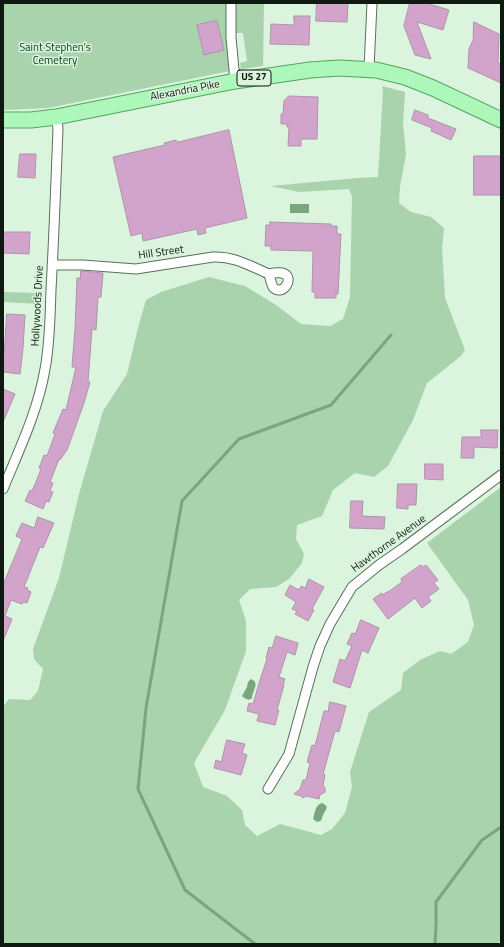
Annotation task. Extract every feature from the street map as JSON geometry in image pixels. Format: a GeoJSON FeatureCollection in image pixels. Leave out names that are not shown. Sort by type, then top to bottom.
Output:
{"type":"FeatureCollection","features":[{"type":"Feature","properties":{"kind":"main road","name":"Alexandria Pike"},"geometry":{"type":"LineString","coordinates":[[3,120],[31,120],[56,117],[235,81],[326,68],[369,69],[393,73],[458,99],[501,120]]}},
{"type":"Feature","properties":{"kind":"street"},"geometry":{"type":"LineString","coordinates":[[231,3],[230,37],[235,81]]}},
{"type":"Feature","properties":{"kind":"street"},"geometry":{"type":"LineString","coordinates":[[369,69],[372,3]]}},
{"type":"Feature","properties":{"kind":"street","name":"Hollywoods Drive"},"geometry":{"type":"LineString","coordinates":[[3,489],[29,427],[46,368],[58,128],[56,117]]}},
{"type":"Feature","properties":{"kind":"street","name":"Hill Street"},"geometry":{"type":"LineString","coordinates":[[52,265],[83,265],[136,269],[213,257],[222,257],[232,259],[269,274]]}},
{"type":"Feature","properties":{"kind":"street","name":"Hawthorne Avenue"},"geometry":{"type":"LineString","coordinates":[[268,789],[289,754],[320,646],[330,624],[352,587],[379,565],[501,475]]}},
{"type":"Feature","properties":{"kind":"green space","name":"Saint Stephen’s Cemetery"},"geometry":{"type":"Polygon","coordinates":[[[3,3],[228,3],[226,33],[230,71],[48,108],[3,110],[3,3]]]}},
{"type":"Feature","properties":{"kind":"green space"},"geometry":{"type":"Polygon","coordinates":[[[264,3],[263,66],[241,69],[240,63],[247,61],[243,33],[235,33],[235,4],[264,3]]]}},
{"type":"Feature","properties":{"kind":"green space"},"geometry":{"type":"Polygon","coordinates":[[[382,86],[405,92],[403,123],[406,155],[400,186],[399,203],[411,212],[431,217],[444,228],[442,248],[445,298],[465,350],[461,356],[427,383],[413,420],[388,466],[374,477],[355,473],[333,490],[322,516],[297,525],[296,539],[304,554],[302,563],[289,579],[276,587],[250,589],[239,600],[246,621],[246,651],[225,710],[194,763],[203,787],[227,796],[242,810],[245,825],[257,836],[280,824],[321,835],[332,829],[345,813],[352,787],[350,772],[369,712],[401,690],[403,673],[420,660],[440,651],[451,654],[468,642],[474,625],[468,600],[427,543],[501,487],[501,940],[497,944],[3,944],[3,707],[9,699],[30,700],[38,691],[43,669],[34,659],[33,649],[59,578],[79,494],[103,411],[127,374],[146,300],[161,292],[209,277],[245,286],[276,305],[301,324],[330,326],[343,319],[350,297],[352,196],[349,189],[299,192],[271,186],[378,177],[383,91],[382,86]]]}},
{"type":"Feature","properties":{"kind":"green space"},"geometry":{"type":"Polygon","coordinates":[[[3,292],[41,293],[40,304],[3,302],[3,292]]]}},
{"type":"Feature","properties":{"kind":"shaded area"},"geometry":{"type":"Polygon","coordinates":[[[290,204],[309,204],[309,213],[290,213],[290,204]]]}},
{"type":"Feature","properties":{"kind":"shaded area"},"geometry":{"type":"Polygon","coordinates":[[[251,679],[256,684],[252,698],[246,699],[242,696],[248,682],[251,679]]]}},
{"type":"Feature","properties":{"kind":"shaded area"},"geometry":{"type":"Polygon","coordinates":[[[322,803],[327,808],[321,820],[317,822],[313,819],[317,807],[322,803]]]}},
{"type":"Feature","properties":{"kind":"building"},"geometry":{"type":"Polygon","coordinates":[[[317,3],[348,3],[347,22],[316,21],[317,3]]]}},
{"type":"Feature","properties":{"kind":"building"},"geometry":{"type":"Polygon","coordinates":[[[410,3],[426,3],[449,10],[443,30],[417,22],[431,59],[415,55],[404,26],[410,3]]]}},
{"type":"Feature","properties":{"kind":"building"},"geometry":{"type":"Polygon","coordinates":[[[294,16],[310,16],[309,45],[270,44],[271,24],[294,25],[294,16]]]}},
{"type":"Feature","properties":{"kind":"building"},"geometry":{"type":"Polygon","coordinates":[[[217,21],[224,50],[204,55],[197,25],[217,21]]]}},
{"type":"Feature","properties":{"kind":"building"},"geometry":{"type":"Polygon","coordinates":[[[474,22],[499,34],[498,63],[501,64],[501,83],[468,68],[469,49],[473,40],[474,22]]]}},
{"type":"Feature","properties":{"kind":"building"},"geometry":{"type":"Polygon","coordinates":[[[289,96],[318,97],[317,139],[301,139],[301,146],[288,146],[289,127],[287,127],[287,124],[281,124],[281,114],[283,114],[284,101],[289,96]]]}},
{"type":"Feature","properties":{"kind":"building"},"geometry":{"type":"Polygon","coordinates":[[[415,110],[428,115],[428,118],[456,129],[451,140],[431,131],[432,128],[412,120],[415,110]]]}},
{"type":"Feature","properties":{"kind":"building"},"geometry":{"type":"Polygon","coordinates":[[[229,130],[247,218],[205,228],[206,233],[198,235],[197,229],[143,241],[142,233],[131,236],[113,157],[165,145],[164,143],[176,140],[177,142],[229,130]]]}},
{"type":"Feature","properties":{"kind":"building"},"geometry":{"type":"Polygon","coordinates":[[[20,154],[36,154],[35,178],[18,177],[20,154]]]}},
{"type":"Feature","properties":{"kind":"building"},"geometry":{"type":"Polygon","coordinates":[[[474,156],[501,156],[501,195],[474,195],[474,156]]]}},
{"type":"Feature","properties":{"kind":"building"},"geometry":{"type":"Polygon","coordinates":[[[270,222],[331,224],[331,226],[337,226],[337,234],[341,234],[338,294],[336,294],[336,298],[315,298],[315,292],[312,292],[313,251],[271,250],[271,246],[265,246],[266,225],[270,225],[270,222]]]}},
{"type":"Feature","properties":{"kind":"building"},"geometry":{"type":"Polygon","coordinates":[[[3,232],[30,232],[29,254],[3,253],[3,232]]]}},
{"type":"Feature","properties":{"kind":"building"},"geometry":{"type":"Polygon","coordinates":[[[81,271],[103,273],[101,297],[98,297],[96,330],[92,329],[88,382],[90,382],[67,450],[60,460],[59,459],[50,482],[53,483],[50,491],[53,492],[49,502],[46,501],[43,509],[25,501],[36,482],[44,455],[47,456],[55,434],[53,433],[63,409],[66,410],[76,367],[72,367],[77,278],[80,278],[81,271]]]}},
{"type":"Feature","properties":{"kind":"building"},"geometry":{"type":"Polygon","coordinates":[[[7,314],[25,315],[20,374],[3,372],[3,352],[7,314]]]}},
{"type":"Feature","properties":{"kind":"building"},"geometry":{"type":"Polygon","coordinates":[[[3,389],[15,394],[3,422],[3,389]]]}},
{"type":"Feature","properties":{"kind":"building"},"geometry":{"type":"Polygon","coordinates":[[[481,430],[498,430],[497,448],[474,447],[474,458],[461,458],[462,437],[481,437],[481,430]]]}},
{"type":"Feature","properties":{"kind":"building"},"geometry":{"type":"Polygon","coordinates":[[[425,464],[443,464],[443,480],[425,479],[425,464]]]}},
{"type":"Feature","properties":{"kind":"building"},"geometry":{"type":"Polygon","coordinates":[[[398,484],[417,484],[416,505],[408,505],[408,509],[397,508],[398,484]]]}},
{"type":"Feature","properties":{"kind":"building"},"geometry":{"type":"Polygon","coordinates":[[[351,501],[363,501],[362,516],[385,517],[384,529],[350,528],[351,501]]]}},
{"type":"Feature","properties":{"kind":"building"},"geometry":{"type":"Polygon","coordinates":[[[38,517],[54,523],[43,548],[40,547],[24,587],[28,588],[27,590],[31,592],[27,603],[23,602],[22,604],[11,600],[5,616],[12,619],[3,641],[3,585],[22,539],[16,536],[22,523],[34,528],[38,517]]]}},
{"type":"Feature","properties":{"kind":"building"},"geometry":{"type":"Polygon","coordinates":[[[421,565],[423,567],[426,565],[438,580],[434,583],[439,589],[428,597],[431,601],[422,608],[415,598],[388,619],[373,599],[382,593],[383,595],[388,592],[402,582],[401,579],[421,565]]]}},
{"type":"Feature","properties":{"kind":"building"},"geometry":{"type":"Polygon","coordinates":[[[309,579],[324,587],[312,609],[314,610],[308,621],[295,614],[297,611],[292,609],[296,602],[285,595],[290,585],[299,590],[301,586],[305,588],[309,579]]]}},
{"type":"Feature","properties":{"kind":"building"},"geometry":{"type":"Polygon","coordinates":[[[361,620],[379,628],[368,653],[362,650],[350,688],[333,682],[340,659],[345,661],[352,646],[347,644],[352,633],[355,634],[361,620]]]}},
{"type":"Feature","properties":{"kind":"building"},"geometry":{"type":"Polygon","coordinates":[[[276,636],[298,643],[295,655],[287,652],[279,677],[285,679],[277,710],[279,710],[275,725],[257,721],[259,714],[247,711],[249,703],[253,704],[267,659],[269,647],[272,648],[276,636]]]}},
{"type":"Feature","properties":{"kind":"building"},"geometry":{"type":"Polygon","coordinates":[[[330,702],[346,706],[339,732],[335,731],[323,774],[325,775],[323,785],[325,792],[320,795],[319,799],[306,796],[303,798],[294,794],[300,789],[303,780],[306,780],[310,763],[307,762],[312,745],[315,746],[324,711],[328,711],[330,702]]]}},
{"type":"Feature","properties":{"kind":"building"},"geometry":{"type":"Polygon","coordinates":[[[227,740],[245,744],[242,753],[247,755],[241,775],[214,768],[216,760],[221,762],[227,740]]]}},
{"type":"Feature","properties":{"kind":"waterway"},"geometry":{"type":"LineString","coordinates":[[255,944],[185,890],[138,789],[146,708],[182,501],[239,439],[331,405],[391,335]]}},
{"type":"Feature","properties":{"kind":"waterway"},"geometry":{"type":"LineString","coordinates":[[435,944],[436,902],[482,840],[501,827]]}}]}
